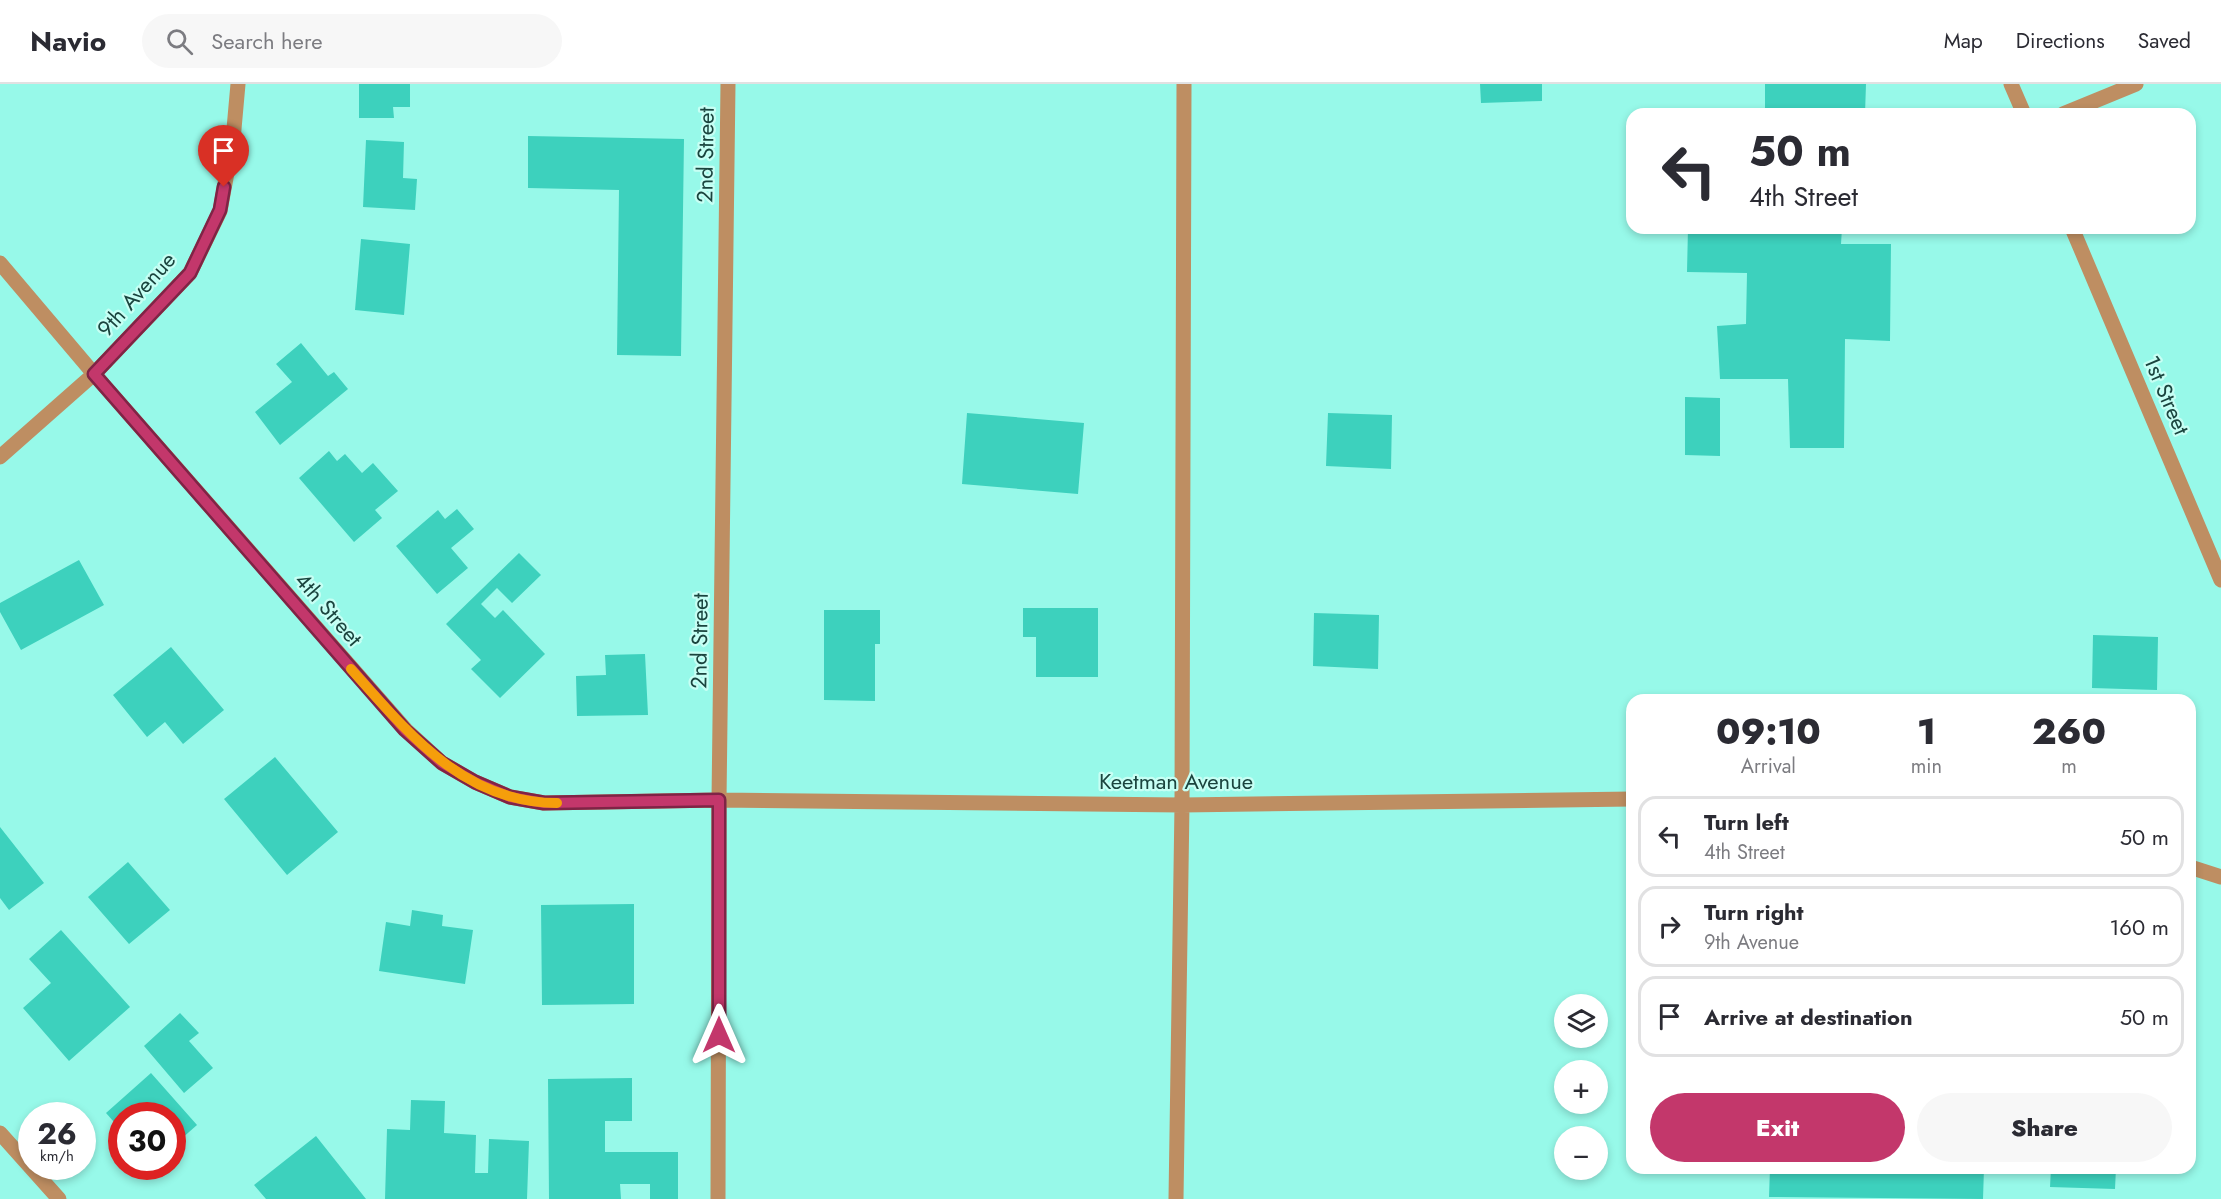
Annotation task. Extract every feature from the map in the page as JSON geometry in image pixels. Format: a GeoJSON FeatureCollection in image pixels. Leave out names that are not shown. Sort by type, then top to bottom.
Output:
{"type":"FeatureCollection","features":[{"type":"Feature","properties":{"kind":"street","name":"9th Avenue"},"geometry":{"type":"LineString","coordinates":[[0,457],[94,374],[190,273],[220,210],[233,140],[238,84]]}},
{"type":"Feature","properties":{"kind":"street","name":"2nd Street"},"geometry":{"type":"LineString","coordinates":[[718,1199],[719,800],[728,84]]}},
{"type":"Feature","properties":{"kind":"street"},"geometry":{"type":"LineString","coordinates":[[1176,1199],[1182,805],[1184,84]]}},
{"type":"Feature","properties":{"kind":"street"},"geometry":{"type":"LineString","coordinates":[[2011,84],[2021,108]]}},
{"type":"Feature","properties":{"kind":"street"},"geometry":{"type":"LineString","coordinates":[[2078,108],[2136,84]]}},
{"type":"Feature","properties":{"kind":"street","name":"1st Street"},"geometry":{"type":"LineString","coordinates":[[2075,234],[2221,580]]}},
{"type":"Feature","properties":{"kind":"street","name":"4th Street"},"geometry":{"type":"LineString","coordinates":[[0,263],[405,730],[442,763],[475,782],[510,797],[544,803],[719,800]]}},
{"type":"Feature","properties":{"kind":"street","name":"Keetman Avenue"},"geometry":{"type":"LineString","coordinates":[[719,800],[1182,805],[1626,799]]}},
{"type":"Feature","properties":{"kind":"street"},"geometry":{"type":"LineString","coordinates":[[2196,869],[2221,877]]}},
{"type":"Feature","properties":{"kind":"street"},"geometry":{"type":"LineString","coordinates":[[0,1133],[59,1199]]}},
{"type":"Feature","properties":{"kind":"building"},"geometry":{"type":"Polygon","coordinates":[[[359,84],[410,84],[410,107],[393,107],[394,118],[359,118],[359,84]]]}},
{"type":"Feature","properties":{"kind":"building"},"geometry":{"type":"Polygon","coordinates":[[[1480,84],[1542,84],[1542,101],[1481,103],[1480,84]]]}},
{"type":"Feature","properties":{"kind":"building"},"geometry":{"type":"Polygon","coordinates":[[[1765,84],[1866,84],[1865,108],[1765,108],[1765,84]]]}},
{"type":"Feature","properties":{"kind":"building"},"geometry":{"type":"Polygon","coordinates":[[[528,136],[684,139],[681,356],[617,355],[619,190],[528,188],[528,136]]]}},
{"type":"Feature","properties":{"kind":"building"},"geometry":{"type":"Polygon","coordinates":[[[366,140],[404,142],[403,178],[417,179],[415,210],[363,207],[366,140]]]}},
{"type":"Feature","properties":{"kind":"building"},"geometry":{"type":"Polygon","coordinates":[[[1688,234],[1842,234],[1841,244],[1891,244],[1890,341],[1845,339],[1844,448],[1790,448],[1788,379],[1720,379],[1717,326],[1746,324],[1747,273],[1687,272],[1688,234]]]}},
{"type":"Feature","properties":{"kind":"building"},"geometry":{"type":"Polygon","coordinates":[[[361,239],[410,244],[404,315],[355,310],[361,239]]]}},
{"type":"Feature","properties":{"kind":"building"},"geometry":{"type":"Polygon","coordinates":[[[301,343],[328,376],[334,372],[348,389],[280,445],[255,412],[292,382],[276,364],[301,343]]]}},
{"type":"Feature","properties":{"kind":"building"},"geometry":{"type":"Polygon","coordinates":[[[1685,397],[1720,398],[1720,456],[1685,455],[1685,397]]]}},
{"type":"Feature","properties":{"kind":"building"},"geometry":{"type":"Polygon","coordinates":[[[967,413],[1084,423],[1078,494],[962,484],[967,413]]]}},
{"type":"Feature","properties":{"kind":"building"},"geometry":{"type":"Polygon","coordinates":[[[1328,413],[1392,415],[1391,469],[1326,466],[1328,413]]]}},
{"type":"Feature","properties":{"kind":"building"},"geometry":{"type":"Polygon","coordinates":[[[329,451],[337,461],[345,454],[362,473],[373,463],[398,491],[375,510],[382,518],[354,542],[299,478],[329,451]]]}},
{"type":"Feature","properties":{"kind":"building"},"geometry":{"type":"Polygon","coordinates":[[[457,509],[474,529],[451,548],[468,568],[437,594],[396,546],[438,510],[445,519],[457,509]]]}},
{"type":"Feature","properties":{"kind":"building"},"geometry":{"type":"Polygon","coordinates":[[[519,553],[541,575],[512,603],[497,588],[481,604],[495,618],[503,610],[545,654],[500,698],[471,669],[481,660],[446,624],[519,553]]]}},
{"type":"Feature","properties":{"kind":"building"},"geometry":{"type":"Polygon","coordinates":[[[79,560],[104,605],[21,650],[0,612],[0,603],[79,560]]]}},
{"type":"Feature","properties":{"kind":"building"},"geometry":{"type":"Polygon","coordinates":[[[1023,608],[1098,608],[1098,677],[1036,677],[1036,637],[1023,637],[1023,608]]]}},
{"type":"Feature","properties":{"kind":"building"},"geometry":{"type":"Polygon","coordinates":[[[824,610],[880,610],[880,644],[875,644],[875,701],[824,700],[824,610]]]}},
{"type":"Feature","properties":{"kind":"building"},"geometry":{"type":"Polygon","coordinates":[[[1314,613],[1379,615],[1378,669],[1313,666],[1314,613]]]}},
{"type":"Feature","properties":{"kind":"building"},"geometry":{"type":"Polygon","coordinates":[[[2093,635],[2158,637],[2157,690],[2092,688],[2093,635]]]}},
{"type":"Feature","properties":{"kind":"building"},"geometry":{"type":"Polygon","coordinates":[[[171,647],[224,710],[183,744],[165,722],[147,737],[113,695],[171,647]]]}},
{"type":"Feature","properties":{"kind":"building"},"geometry":{"type":"Polygon","coordinates":[[[645,654],[648,715],[577,716],[576,676],[606,675],[605,655],[645,654]]]}},
{"type":"Feature","properties":{"kind":"building"},"geometry":{"type":"Polygon","coordinates":[[[275,757],[338,832],[287,875],[224,799],[275,757]]]}},
{"type":"Feature","properties":{"kind":"building"},"geometry":{"type":"Polygon","coordinates":[[[0,827],[44,883],[9,910],[0,898],[0,827]]]}},
{"type":"Feature","properties":{"kind":"building"},"geometry":{"type":"Polygon","coordinates":[[[128,862],[170,910],[129,944],[88,897],[128,862]]]}},
{"type":"Feature","properties":{"kind":"building"},"geometry":{"type":"Polygon","coordinates":[[[634,904],[634,1004],[542,1005],[541,905],[634,904]]]}},
{"type":"Feature","properties":{"kind":"building"},"geometry":{"type":"Polygon","coordinates":[[[412,910],[443,915],[442,926],[473,930],[465,984],[379,971],[386,922],[410,926],[412,910]]]}},
{"type":"Feature","properties":{"kind":"building"},"geometry":{"type":"Polygon","coordinates":[[[61,930],[130,1007],[69,1061],[23,1008],[51,983],[29,959],[61,930]]]}},
{"type":"Feature","properties":{"kind":"building"},"geometry":{"type":"Polygon","coordinates":[[[180,1013],[199,1033],[189,1041],[213,1068],[184,1093],[144,1046],[180,1013]]]}},
{"type":"Feature","properties":{"kind":"building"},"geometry":{"type":"Polygon","coordinates":[[[151,1073],[177,1102],[118,1102],[151,1073]]]}},
{"type":"Feature","properties":{"kind":"building"},"geometry":{"type":"Polygon","coordinates":[[[632,1078],[632,1121],[605,1121],[605,1152],[678,1152],[678,1199],[650,1199],[650,1184],[620,1184],[621,1199],[549,1199],[548,1079],[632,1078]]]}},
{"type":"Feature","properties":{"kind":"building"},"geometry":{"type":"Polygon","coordinates":[[[411,1100],[445,1101],[444,1133],[476,1135],[475,1173],[488,1173],[489,1139],[529,1141],[527,1199],[385,1199],[387,1129],[410,1130],[411,1100]]]}},
{"type":"Feature","properties":{"kind":"building"},"geometry":{"type":"Polygon","coordinates":[[[186,1113],[197,1125],[186,1135],[186,1113]]]}},
{"type":"Feature","properties":{"kind":"building"},"geometry":{"type":"Polygon","coordinates":[[[316,1136],[366,1199],[266,1199],[254,1185],[316,1136]]]}},
{"type":"Feature","properties":{"kind":"building"},"geometry":{"type":"Polygon","coordinates":[[[1770,1174],[1984,1174],[1983,1199],[1769,1197],[1770,1174]]]}},
{"type":"Feature","properties":{"kind":"building"},"geometry":{"type":"Polygon","coordinates":[[[2051,1174],[2116,1174],[2115,1189],[2050,1187],[2051,1174]]]}},
{"type":"Feature","properties":{"kind":"slow traffic"},"geometry":{"type":"LineString","coordinates":[[351,669],[405,730],[442,763],[475,782],[510,797],[557,803]]}},
{"type":"Feature","properties":{"kind":"route"},"geometry":{"type":"LineString","coordinates":[[224,187],[220,210],[190,273],[94,374],[405,730],[442,763],[475,782],[510,797],[544,803],[719,800],[719,1035]]}}]}
